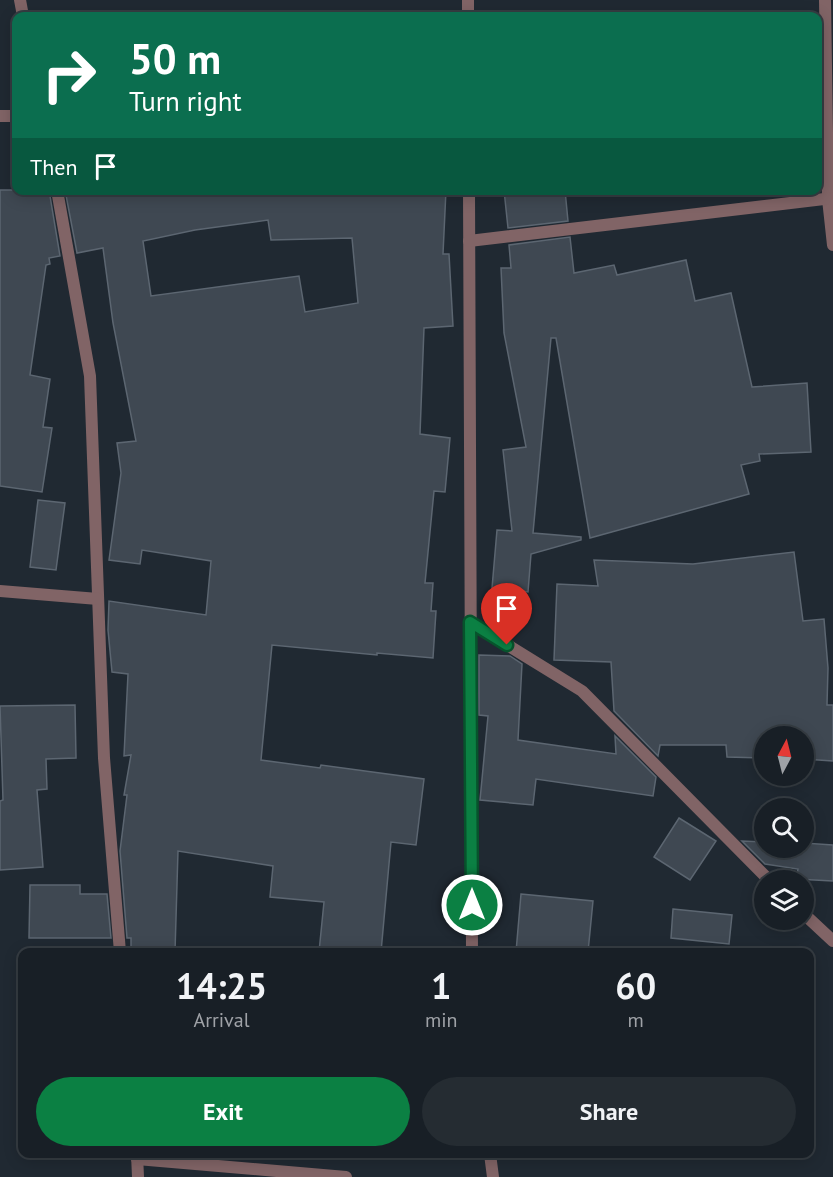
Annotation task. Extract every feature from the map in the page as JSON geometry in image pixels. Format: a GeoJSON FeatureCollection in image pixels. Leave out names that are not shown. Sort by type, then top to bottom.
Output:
{"type":"FeatureCollection","features":[{"type":"Feature","properties":{"kind":"street"},"geometry":{"type":"LineString","coordinates":[[825,0],[833,245]]}},
{"type":"Feature","properties":{"kind":"street"},"geometry":{"type":"LineString","coordinates":[[58,195],[90,376],[104,758],[120,948]]}},
{"type":"Feature","properties":{"kind":"street"},"geometry":{"type":"LineString","coordinates":[[469,195],[472,948]]}},
{"type":"Feature","properties":{"kind":"street"},"geometry":{"type":"LineString","coordinates":[[469,241],[831,198]]}},
{"type":"Feature","properties":{"kind":"street"},"geometry":{"type":"LineString","coordinates":[[0,591],[98,599]]}},
{"type":"Feature","properties":{"kind":"street"},"geometry":{"type":"LineString","coordinates":[[470,622],[582,692],[759,870]]}},
{"type":"Feature","properties":{"kind":"street"},"geometry":{"type":"LineString","coordinates":[[814,923],[833,941]]}},
{"type":"Feature","properties":{"kind":"street"},"geometry":{"type":"LineString","coordinates":[[137,1158],[138,1177]]}},
{"type":"Feature","properties":{"kind":"street"},"geometry":{"type":"LineString","coordinates":[[157,1158],[346,1177]]}},
{"type":"Feature","properties":{"kind":"street"},"geometry":{"type":"LineString","coordinates":[[491,1158],[494,1177]]}},
{"type":"Feature","properties":{"kind":"building"},"geometry":{"type":"Polygon","coordinates":[[[0,190],[12,190],[12,195],[50,195],[60,256],[49,258],[50,264],[46,265],[30,375],[50,379],[43,427],[52,428],[42,492],[0,486],[0,190]]]}},
{"type":"Feature","properties":{"kind":"building"},"geometry":{"type":"Polygon","coordinates":[[[66,195],[446,195],[443,254],[449,254],[453,326],[424,328],[420,434],[450,438],[445,492],[434,491],[425,583],[433,583],[431,611],[436,611],[433,658],[272,645],[261,760],[320,768],[321,765],[424,779],[416,845],[391,842],[381,948],[319,948],[324,902],[270,897],[273,866],[178,851],[175,948],[131,948],[131,938],[127,938],[120,851],[127,795],[124,795],[131,755],[124,756],[128,674],[112,672],[108,630],[109,601],[206,615],[211,561],[142,550],[140,564],[109,560],[121,473],[117,443],[136,441],[113,323],[103,248],[77,253],[66,195]],[[268,220],[195,230],[143,241],[151,296],[299,276],[305,312],[358,303],[352,238],[271,240],[268,220]]]}},
{"type":"Feature","properties":{"kind":"building"},"geometry":{"type":"Polygon","coordinates":[[[505,195],[565,195],[568,221],[508,228],[505,195]]]}},
{"type":"Feature","properties":{"kind":"building"},"geometry":{"type":"Polygon","coordinates":[[[570,237],[574,273],[614,265],[617,275],[686,260],[695,301],[731,293],[752,387],[807,383],[811,452],[759,454],[760,461],[741,465],[749,494],[590,538],[556,338],[551,338],[533,533],[581,537],[581,540],[531,554],[528,592],[492,588],[497,530],[512,531],[503,450],[526,447],[504,333],[501,268],[511,268],[509,245],[570,237]]]}},
{"type":"Feature","properties":{"kind":"building"},"geometry":{"type":"Polygon","coordinates":[[[38,500],[65,503],[56,570],[30,567],[38,500]]]}},
{"type":"Feature","properties":{"kind":"building"},"geometry":{"type":"Polygon","coordinates":[[[794,552],[803,621],[824,619],[828,668],[827,705],[833,705],[833,761],[814,760],[814,726],[754,726],[754,758],[727,757],[726,745],[660,745],[658,756],[614,711],[611,662],[554,660],[557,584],[598,586],[594,560],[693,564],[794,552]]]}},
{"type":"Feature","properties":{"kind":"building"},"geometry":{"type":"Polygon","coordinates":[[[479,655],[510,656],[522,664],[518,740],[616,754],[615,736],[656,777],[653,796],[536,779],[533,805],[480,800],[488,716],[479,715],[479,655]]]}},
{"type":"Feature","properties":{"kind":"building"},"geometry":{"type":"Polygon","coordinates":[[[75,705],[76,758],[46,759],[47,789],[37,790],[43,867],[0,870],[0,801],[3,800],[0,706],[75,705]]]}},
{"type":"Feature","properties":{"kind":"building"},"geometry":{"type":"Polygon","coordinates":[[[679,818],[716,841],[690,880],[654,857],[679,818]]]}},
{"type":"Feature","properties":{"kind":"building"},"geometry":{"type":"Polygon","coordinates":[[[742,841],[754,842],[754,853],[742,841]]]}},
{"type":"Feature","properties":{"kind":"building"},"geometry":{"type":"Polygon","coordinates":[[[814,844],[833,845],[833,881],[814,880],[814,870],[798,870],[765,864],[759,858],[814,858],[814,844]]]}},
{"type":"Feature","properties":{"kind":"building"},"geometry":{"type":"Polygon","coordinates":[[[30,885],[80,885],[80,894],[107,894],[111,938],[29,938],[30,885]]]}},
{"type":"Feature","properties":{"kind":"building"},"geometry":{"type":"Polygon","coordinates":[[[521,894],[593,901],[588,948],[516,948],[521,894]]]}},
{"type":"Feature","properties":{"kind":"building"},"geometry":{"type":"Polygon","coordinates":[[[673,909],[732,915],[729,944],[671,938],[673,909]]]}},
{"type":"Feature","properties":{"kind":"route"},"geometry":{"type":"LineString","coordinates":[[472,905],[470,622],[507,645]]}}]}
